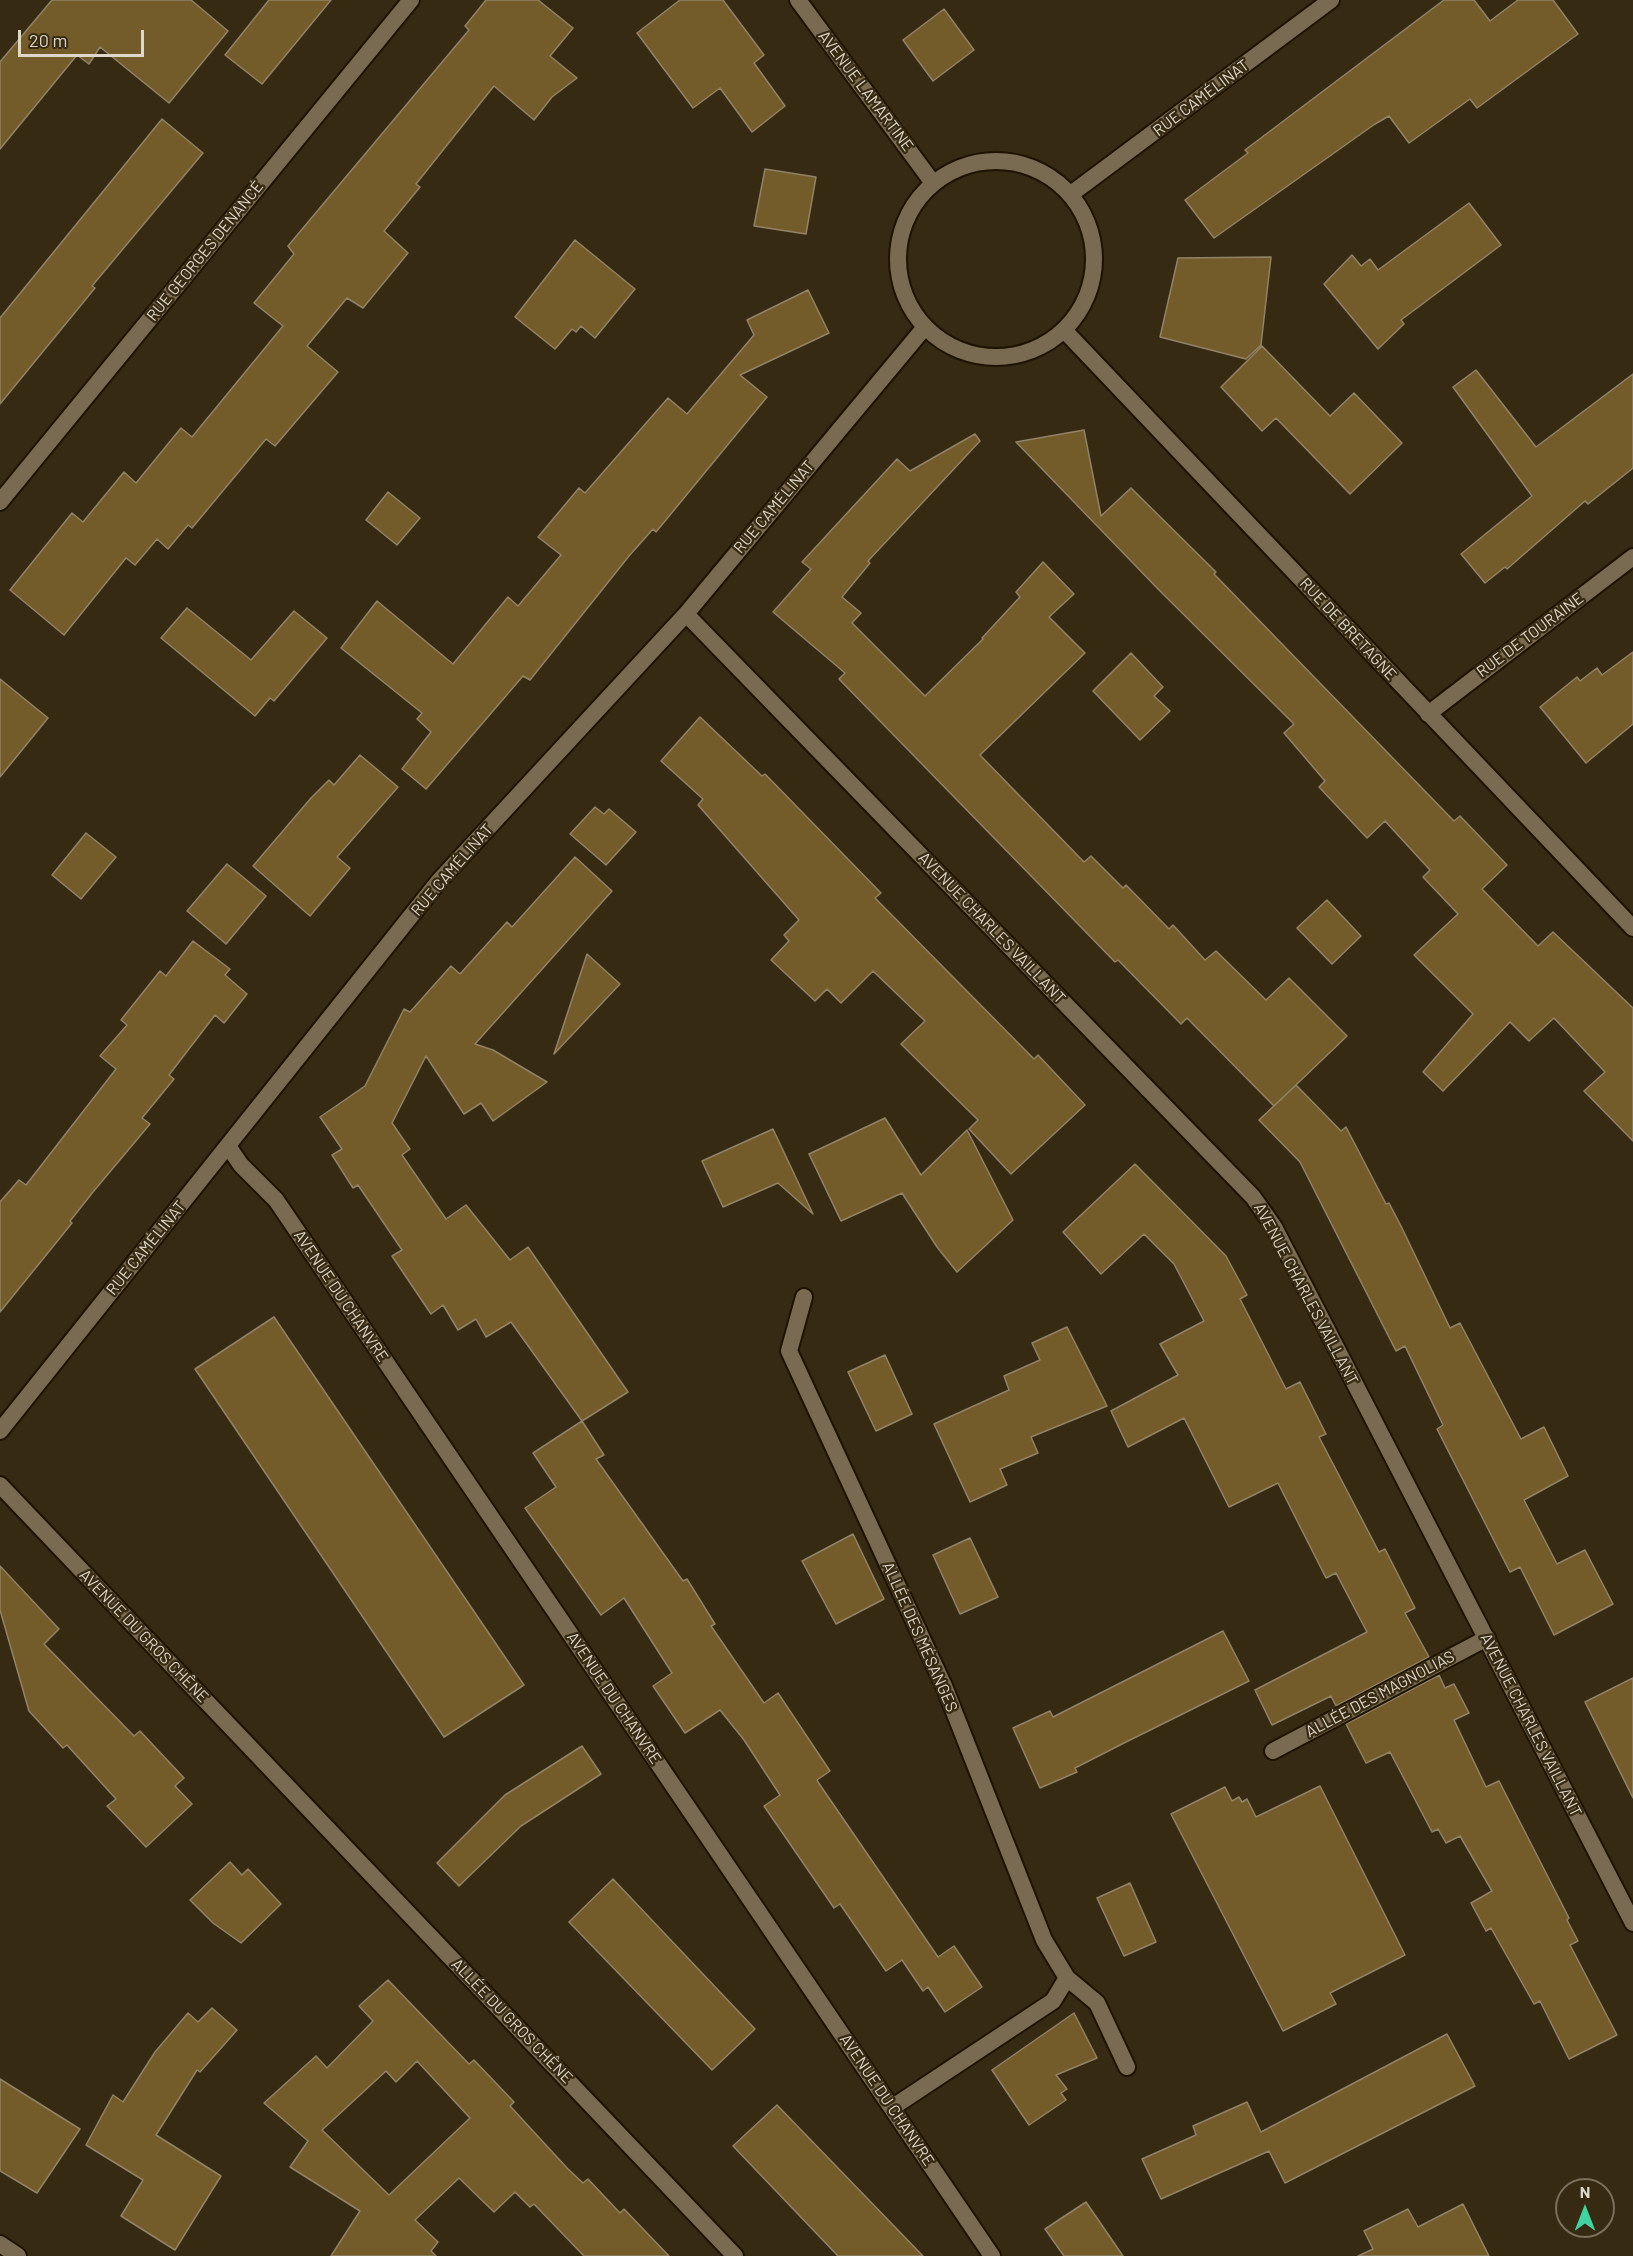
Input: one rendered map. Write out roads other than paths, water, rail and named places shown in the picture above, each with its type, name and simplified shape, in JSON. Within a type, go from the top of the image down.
[{"type":"street","name":"RUE GEORGES DENANCÉ","points":[[0,502],[411,0]]},
{"type":"street","name":"AVENUE LAMARTINE","points":[[798,0],[933,183]]},
{"type":"street","name":"RUE CAMÉLINAT","points":[[1071,194],[1331,0]]},
{"type":"street","points":[[1002,161],[1026,166],[1048,176],[1071,194],[1082,212],[1091,236],[1094,261],[1090,287],[1084,302],[1064,330],[1044,345],[1020,354],[994,357],[969,354],[945,343],[925,327],[909,305],[900,280],[898,254],[903,227],[915,204],[933,183],[954,170],[977,163],[1002,161]]},
{"type":"street","name":"RUE CAMÉLINAT","points":[[0,1431],[438,882],[686,614],[925,327]]},
{"type":"street","name":"RUE DE BRETAGNE","points":[[1064,330],[1633,928]]},
{"type":"street","name":"RUE DE TOURAINE","points":[[1428,714],[1633,557]]},
{"type":"street","name":"AVENUE CHARLES VAILLANT","points":[[686,614],[1253,1197],[1274,1227],[1633,1923]]},
{"type":"street","name":"AVENUE DU CHANVRE","points":[[228,1146],[241,1165],[276,1200],[992,2256]]},
{"type":"street","name":"ALLÉE DES MÉSANGES","points":[[804,1297],[789,1351],[944,1686],[1044,1941],[1066,1978],[1097,2003],[1127,2067]]},
{"type":"street","name":"AVENUE DU GROS CHÊNE","points":[[0,1485],[288,1787]]},
{"type":"street","name":"ALLÉE DES MAGNOLIAS","points":[[1273,1751],[1487,1638]]},
{"type":"street","name":"ALLÉE DU GROS CHÊNE","points":[[288,1787],[735,2256]]},
{"type":"street","points":[[893,2107],[1053,2001],[1066,1978]]},
{"type":"street","points":[[0,2244],[18,2256]]}]
